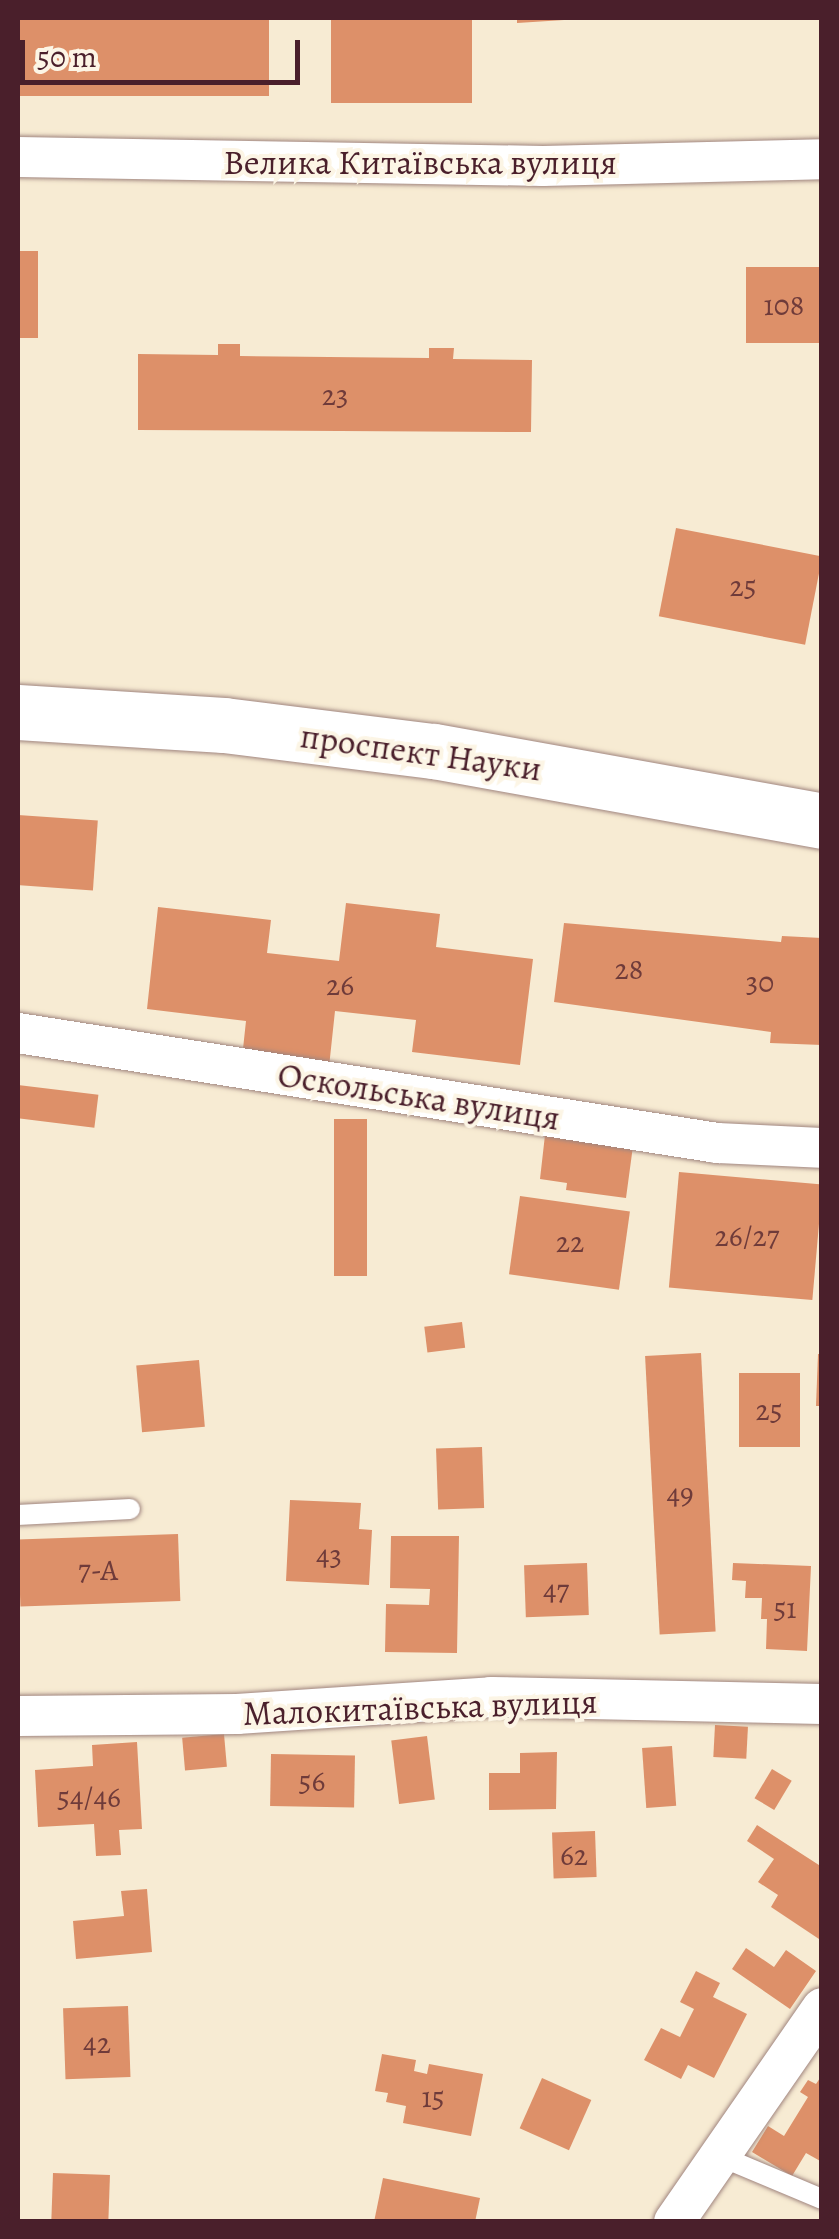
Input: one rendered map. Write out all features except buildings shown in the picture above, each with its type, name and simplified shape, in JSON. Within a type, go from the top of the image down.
[{"type":"main road","name":"проспект Науки","points":[[18,712],[224,725],[418,749],[822,821]]},
{"type":"street","name":"Велика Китаївська вулиця","points":[[18,157],[544,166],[822,159]]},
{"type":"street","name":"Оскольська вулиця","points":[[18,1033],[717,1143],[822,1148]]},
{"type":"street","name":"Малокитаївська вулиця","points":[[18,1716],[237,1714],[491,1697],[822,1704]]},
{"type":"street","points":[[674,2222],[822,2008]]},
{"type":"lane","points":[[18,1515],[130,1509]]},
{"type":"lane","points":[[722,2157],[822,2198]]}]
